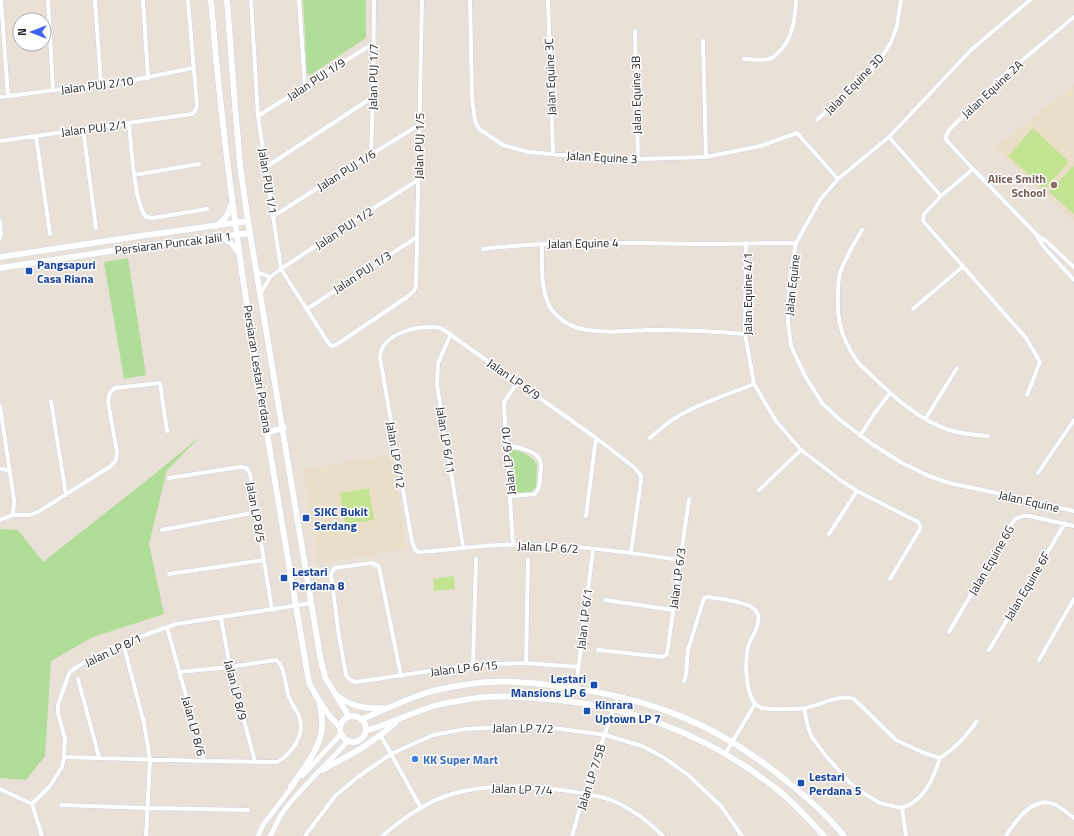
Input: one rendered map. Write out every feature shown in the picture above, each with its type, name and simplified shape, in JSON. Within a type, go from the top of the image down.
[{"type":"main road","name":"Persiaran Lestari Perdana","points":[[211,0],[218,85],[235,224],[309,683],[319,702],[340,730]]},
{"type":"main road","name":"Persiaran Lestari Perdana","points":[[227,0],[238,142],[248,221],[284,428],[320,656],[325,677],[334,694],[349,716]]},
{"type":"main road","points":[[215,227],[224,220],[229,213],[232,201]]},
{"type":"main road","name":"Persiaran Puncak Jalil 1","points":[[0,257],[248,221]]},
{"type":"main road","name":"Persiaran Puncak Jalil 1","points":[[0,268],[137,247],[250,233]]},
{"type":"main road","points":[[222,237],[231,243],[240,253]]},
{"type":"main road","points":[[268,432],[284,428]]},
{"type":"main road","points":[[362,719],[430,692],[476,683],[497,681],[525,682],[618,695],[676,714],[733,742],[777,772],[813,802],[844,836]]},
{"type":"main road","points":[[334,694],[347,703],[361,708],[389,708]]},
{"type":"main road","points":[[366,731],[432,706],[464,700],[494,697],[524,697],[570,701],[613,709],[670,726],[746,766],[775,788],[802,812],[824,836]]},
{"type":"main road","points":[[291,787],[312,756],[320,739],[322,728],[319,702]]},
{"type":"main road","points":[[349,716],[356,716],[362,719],[366,725],[364,737],[360,741],[348,741],[344,738],[340,730],[343,720],[349,716]]},
{"type":"main road","points":[[322,770],[354,753],[381,736],[397,720]]},
{"type":"street","points":[[1,0],[8,96]]},
{"type":"street","points":[[48,0],[53,91]]},
{"type":"street","points":[[95,0],[101,84]]},
{"type":"street","points":[[143,0],[148,78]]},
{"type":"street","points":[[188,0],[193,68]]},
{"type":"street","name":"Jalan PUJ 1/1","points":[[250,0],[258,116],[281,270],[329,344],[332,346]]},
{"type":"street","points":[[298,0],[305,86]]},
{"type":"street","name":"Jalan PUJ 1/7","points":[[371,154],[374,0]]},
{"type":"street","name":"Jalan PUJ 1/5","points":[[332,346],[336,345],[414,291],[416,286],[422,0]]},
{"type":"street","name":"Jalan Equine 3","points":[[470,0],[472,98],[475,121],[479,128],[503,145],[528,152],[553,154],[638,159],[706,157],[760,146],[797,133],[838,179]]},
{"type":"street","name":"Jalan Equine 3C","points":[[548,0],[553,154]]},
{"type":"street","points":[[744,59],[772,58],[784,47],[792,31],[796,0]]},
{"type":"street","name":"Jalan Equine 3D","points":[[818,120],[880,60],[891,42],[897,26],[901,0]]},
{"type":"street","name":"Jalan Equine","points":[[1030,0],[971,50],[889,137],[838,179],[820,200],[796,243],[791,271],[788,301],[788,322],[791,346],[805,376],[822,403],[860,436],[902,463],[929,476],[949,483],[1074,511]]},
{"type":"street","name":"Jalan Equine 2A","points":[[973,169],[946,139],[947,133],[1002,77],[1074,17]]},
{"type":"street","name":"Jalan Equine 3B","points":[[635,31],[638,159]]},
{"type":"street","points":[[702,41],[706,157]]},
{"type":"street","name":"Jalan PUJ 1/9","points":[[258,116],[374,43]]},
{"type":"street","name":"Jalan PUJ 2/10","points":[[0,97],[148,78],[193,68]]},
{"type":"street","name":"Jalan PUJ 2/1","points":[[0,141],[192,114],[197,106],[193,68]]},
{"type":"street","points":[[266,167],[373,97]]},
{"type":"street","points":[[129,124],[134,175],[143,214],[148,218],[207,209]]},
{"type":"street","name":"Jalan PUJ 1/6","points":[[274,216],[419,125]]},
{"type":"street","points":[[83,129],[96,228]]},
{"type":"street","points":[[36,136],[50,234]]},
{"type":"street","points":[[889,137],[941,196]]},
{"type":"street","points":[[134,175],[199,164]]},
{"type":"street","points":[[1027,395],[1040,362],[1026,338],[922,220],[924,214],[941,196],[973,169],[1037,235],[1074,267]]},
{"type":"street","name":"Jalan PUJ 1/2","points":[[261,293],[270,277],[344,227],[418,180]]},
{"type":"street","points":[[0,222],[0,238]]},
{"type":"street","points":[[862,230],[839,274],[839,326],[856,360],[890,393],[908,407],[926,418],[950,430],[988,436]]},
{"type":"street","points":[[1037,235],[1042,246],[1074,280]]},
{"type":"street","name":"Jalan PUJ 1/3","points":[[307,309],[417,237]]},
{"type":"street","name":"Jalan Equine 4","points":[[745,334],[699,330],[602,331],[571,326],[563,321],[550,308],[546,299],[544,289],[542,244],[598,242],[796,243]]},
{"type":"street","name":"Jalan Equine 4/1","points":[[746,243],[745,334],[754,384],[776,421],[801,450],[857,491],[918,522],[920,525],[920,529],[890,579]]},
{"type":"street","points":[[483,249],[542,244]]},
{"type":"street","points":[[913,310],[962,267]]},
{"type":"street","points":[[257,272],[270,277]]},
{"type":"street","name":"Jalan LP 6/9","points":[[380,358],[382,347],[390,339],[414,329],[432,326],[441,328],[596,438],[635,468],[641,476],[641,481],[631,552]]},
{"type":"street","name":"Jalan LP 6/11","points":[[451,334],[438,363],[437,385],[463,547]]},
{"type":"street","name":"Jalan LP 6/12","points":[[380,358],[412,542],[416,551]]},
{"type":"street","points":[[926,418],[956,368]]},
{"type":"street","name":"Jalan LP 6/10","points":[[513,545],[504,402],[518,382]]},
{"type":"street","points":[[0,520],[14,515],[30,515],[38,512],[111,466],[116,460],[117,452],[108,402],[108,395],[111,390],[115,388],[160,383],[167,431]]},
{"type":"street","points":[[650,438],[665,425],[686,412],[754,384]]},
{"type":"street","points":[[860,436],[890,393]]},
{"type":"street","points":[[51,401],[66,495]]},
{"type":"street","points":[[0,406],[14,500],[14,515]]},
{"type":"street","points":[[1038,473],[1074,420]]},
{"type":"street","points":[[586,516],[596,438]]},
{"type":"street","points":[[506,445],[534,453],[540,460],[541,465],[539,490],[535,494],[510,496]]},
{"type":"street","points":[[759,490],[801,450]]},
{"type":"street","name":"Jalan LP 8/5","points":[[169,478],[240,467],[247,468],[250,474],[257,512],[272,610]]},
{"type":"street","points":[[0,469],[9,470]]},
{"type":"street","points":[[829,534],[857,491]]},
{"type":"street","name":"Jalan LP 6/3","points":[[598,650],[666,656],[668,651],[689,499]]},
{"type":"street","points":[[162,530],[257,512]]},
{"type":"street","name":"Jalan Equine 6G","points":[[949,632],[1015,519],[1023,516],[1029,516],[1074,526]]},
{"type":"street","name":"Jalan Equine 6F","points":[[989,650],[1065,523]]},
{"type":"street","name":"Jalan LP 6/2","points":[[416,551],[420,552],[463,547],[539,545],[631,552],[680,560]]},
{"type":"street","name":"Jalan LP 6/1","points":[[576,688],[593,550]]},
{"type":"street","points":[[473,665],[476,559]]},
{"type":"street","points":[[170,574],[264,560]]},
{"type":"street","points":[[526,663],[528,560]]},
{"type":"street","name":"Jalan LP 6/15","points":[[401,676],[379,568],[374,563],[371,563],[334,568],[331,578],[339,636],[346,675],[350,680],[356,682],[401,676],[473,665],[526,663],[578,667]]},
{"type":"street","points":[[684,681],[688,650],[704,598],[709,597],[747,604],[758,614],[758,622],[748,645],[747,662],[750,694],[755,704],[763,708],[804,708],[830,700],[849,697],[854,699],[896,740],[924,754],[940,758]]},
{"type":"street","points":[[605,600],[673,610]]},
{"type":"street","points":[[1040,660],[1074,600]]},
{"type":"street","name":"Jalan LP 8/1","points":[[32,804],[54,782],[62,767],[65,739],[58,713],[58,705],[70,672],[99,654],[123,643],[176,624],[312,603]]},
{"type":"street","name":"Jalan LP 8/9","points":[[221,618],[230,667],[255,762]]},
{"type":"street","name":"Jalan LP 8/6","points":[[64,757],[204,761],[167,627]]},
{"type":"street","points":[[123,643],[144,723],[150,759],[146,836]]},
{"type":"street","points":[[179,672],[230,667],[277,660],[284,675],[288,696],[299,716],[301,724],[298,740],[285,758],[277,762],[204,761]]},
{"type":"street","points":[[78,679],[99,757]]},
{"type":"street","name":"Jalan LP 7/5B","points":[[572,836],[584,794],[618,695]]},
{"type":"street","points":[[725,754],[755,704]]},
{"type":"street","points":[[804,708],[811,736],[826,756],[850,783],[880,803],[902,808],[918,800],[934,778],[940,758],[952,751],[977,721]]},
{"type":"street","name":"Jalan LP 7/2","points":[[305,836],[335,796],[359,776],[391,754],[433,735],[466,729],[528,726],[605,735],[642,746],[663,757],[683,772],[719,804],[742,836]]},
{"type":"street","points":[[258,836],[263,825],[291,787],[340,730]]},
{"type":"street","points":[[381,736],[421,808]]},
{"type":"street","points":[[270,836],[284,811],[348,741]]},
{"type":"street","name":"Jalan LP 7/4","points":[[382,836],[397,823],[421,808],[450,794],[497,786],[531,787],[604,798],[619,803],[638,814],[663,836]]},
{"type":"street","points":[[0,789],[32,804],[42,836]]},
{"type":"street","points":[[1006,836],[1019,817],[1029,808],[1037,804],[1055,804],[1074,818]]},
{"type":"street","points":[[61,805],[248,810]]},
{"type":"street","points":[[902,808],[906,836]]},
{"type":"shaded area","name":"Alice Smith School","points":[[1074,85],[1074,222],[995,148]]},
{"type":"shaded area","points":[[392,455],[407,549],[318,564],[303,469]]},
{"type":"green space","points":[[303,0],[366,0],[366,38],[310,75],[307,73]]},
{"type":"green space","points":[[1033,128],[1069,162],[1045,189],[1008,156]]},
{"type":"green space","points":[[1073,166],[1074,167],[1074,214],[1049,192]]},
{"type":"green space","points":[[128,258],[146,375],[124,379],[104,262]]},
{"type":"green space","points":[[201,436],[167,470],[149,544],[164,614],[93,637],[51,661],[45,756],[26,780],[0,778],[0,529],[18,530],[43,562]]},
{"type":"green space","points":[[508,449],[524,453],[531,457],[537,464],[536,487],[531,492],[513,493]]},
{"type":"green space","points":[[369,488],[374,520],[345,524],[340,493]]},
{"type":"green space","points":[[454,576],[455,589],[434,591],[433,579]]},
{"type":"place","name":"Alice Smith School","points":[[1054,185]]},
{"type":"place","name":"Pangsapuri Casa Riana","points":[[29,271]]},
{"type":"place","name":"SJKC Bukit Serdang","points":[[306,518]]},
{"type":"place","name":"Lestari Perdana 8","points":[[284,578]]},
{"type":"place","name":"Lestari Mansions LP 6","points":[[594,685]]},
{"type":"place","name":"Kinrara Uptown LP 7","points":[[587,711]]},
{"type":"place","name":"KK Super Mart","points":[[415,759]]},
{"type":"place","name":"Lestari Perdana 5","points":[[801,783]]}]
